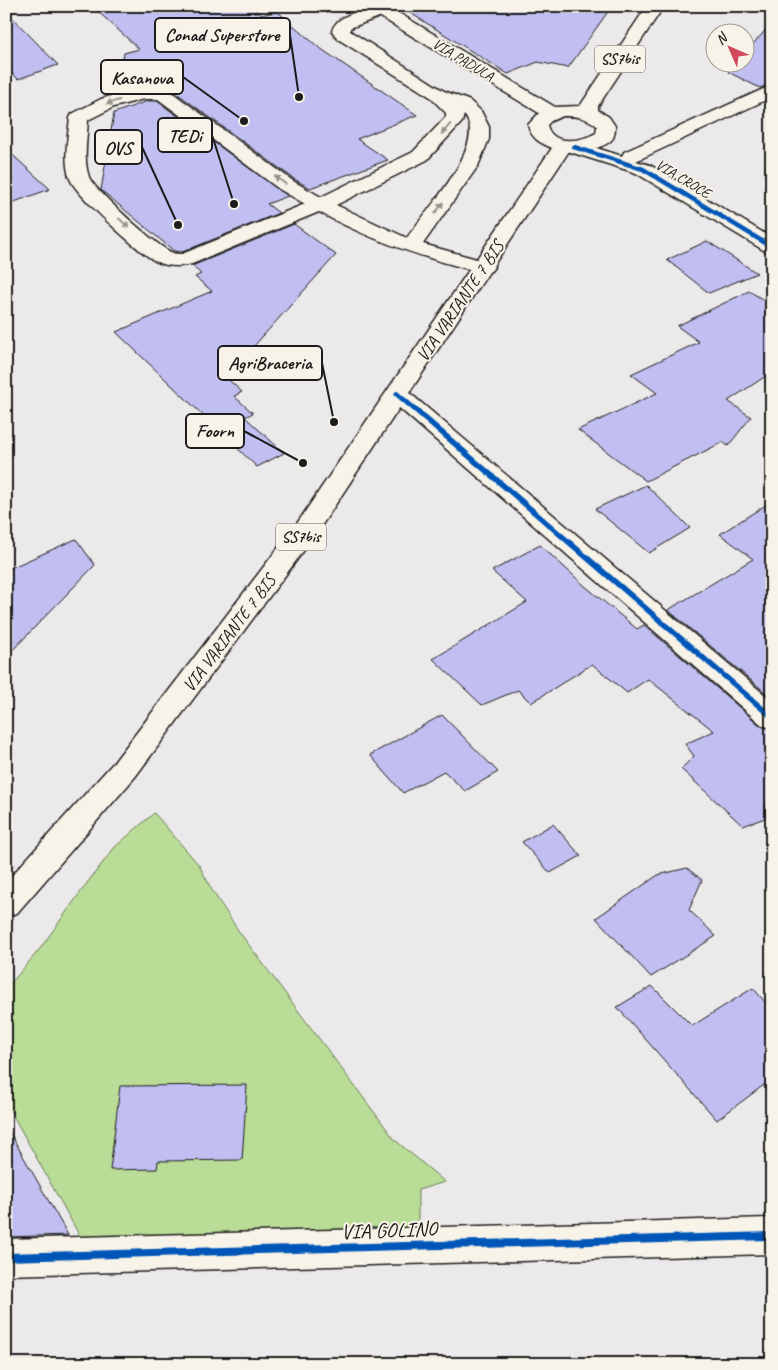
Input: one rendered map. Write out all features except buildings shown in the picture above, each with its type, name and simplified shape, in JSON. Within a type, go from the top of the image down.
[{"type":"main road","name":"SS7bis","points":[[588,113],[589,106],[656,6]]},
{"type":"main road","points":[[378,8],[350,21],[342,26],[341,31],[344,35],[434,92],[455,112],[455,118],[420,156],[322,204],[185,260],[174,260],[164,257],[92,195],[80,182],[77,172],[79,118],[86,112],[98,107],[134,95],[157,92],[164,95],[286,185],[322,204],[368,230],[411,247],[484,267]]},
{"type":"main road","name":"VIA PADULA","points":[[378,8],[552,113]]},
{"type":"main road","points":[[637,163],[772,90]]},
{"type":"main road","points":[[411,247],[470,166],[479,147],[481,135],[477,119],[470,110],[457,100],[434,92]]},
{"type":"main road","points":[[552,113],[570,110],[588,113]]},
{"type":"main road","name":"VIA CROCE","points":[[552,113],[544,116],[537,127],[544,139],[637,163]]},
{"type":"main road","name":"VIA CROCE","points":[[588,113],[603,121],[607,131],[637,163],[772,247]]},
{"type":"main road","points":[[569,146],[593,144],[605,136],[607,131]]},
{"type":"main road","name":"VIA VARIANTE 7 BIS","points":[[6,904],[126,769],[227,637],[307,528],[484,267],[569,146]]},
{"type":"main road","points":[[397,394],[772,717]]},
{"type":"main road","name":"VIA GOLINO","points":[[6,1257],[772,1236]]},
{"type":"green space","points":[[154,813],[199,865],[213,892],[240,933],[395,1140],[445,1182],[418,1190],[418,1232],[82,1240],[6,1103],[6,989],[39,950],[115,847]]},
{"type":"cycle path","points":[[574,147],[643,169],[772,247]]},
{"type":"cycle path","points":[[397,394],[772,717]]},
{"type":"cycle path","points":[[6,1257],[772,1236]]},
{"type":"place","name":"Conad Superstore","points":[[299,97]]},
{"type":"place","name":"Kasanova","points":[[244,121]]},
{"type":"place","name":"TEDi","points":[[234,204]]},
{"type":"place","name":"OVS","points":[[178,225]]},
{"type":"place","name":"AgriBraceria","points":[[334,422]]},
{"type":"place","name":"Foorn","points":[[303,463]]}]
